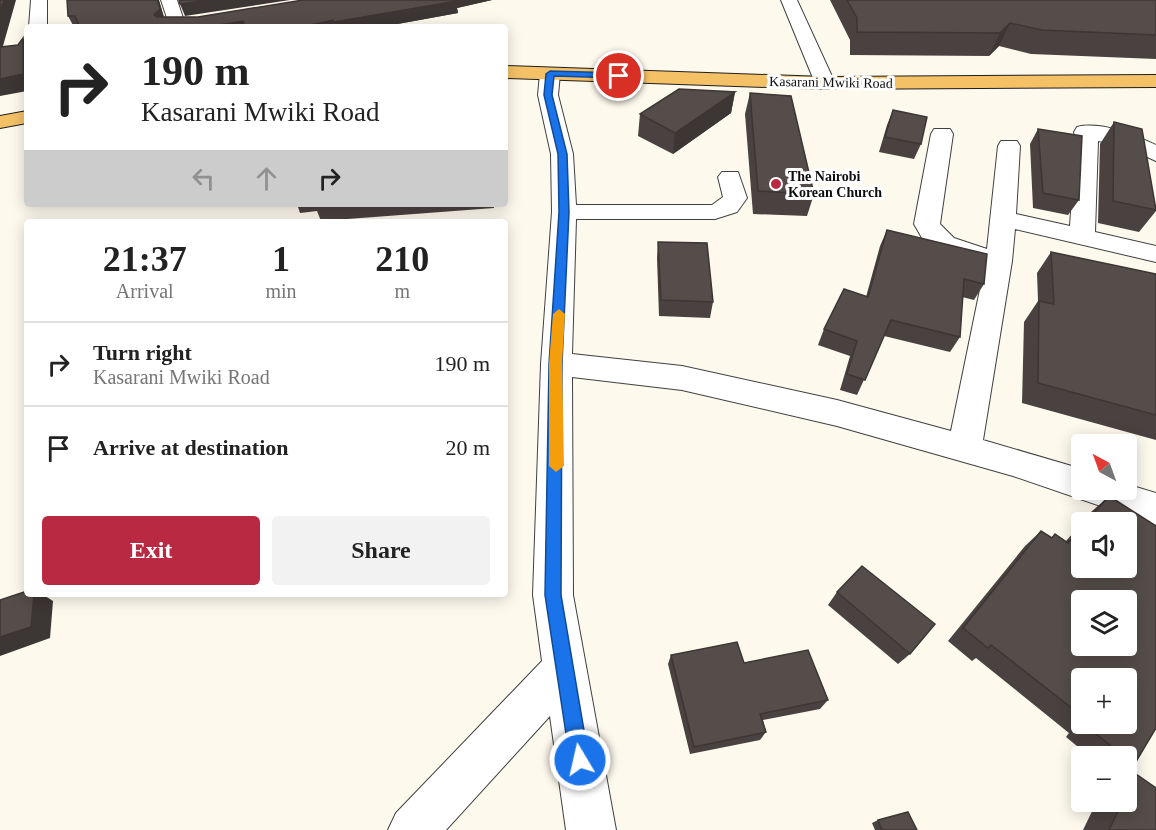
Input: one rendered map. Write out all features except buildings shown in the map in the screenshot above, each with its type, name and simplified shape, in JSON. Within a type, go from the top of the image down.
[{"type":"main road","name":"Kasarani Mwiki Road","points":[[508,72],[825,83],[1156,81]]},
{"type":"main road","points":[[0,122],[24,118]]},
{"type":"street","points":[[38,24],[39,0]]},
{"type":"street","points":[[169,0],[174,24]]},
{"type":"street","points":[[789,0],[825,83]]},
{"type":"street","points":[[187,24],[200,22]]},
{"type":"street","points":[[550,74],[548,95],[562,154],[564,212],[556,364],[553,595],[591,830]]},
{"type":"street","points":[[1082,237],[1087,141],[1085,132],[1126,140],[1156,154]]},
{"type":"street","points":[[942,134],[927,224],[930,234],[954,249],[999,261]]},
{"type":"street","points":[[964,450],[999,261],[1009,146]]},
{"type":"street","points":[[564,212],[715,212],[728,207],[735,198],[730,177]]},
{"type":"street","points":[[1003,219],[1156,254]]},
{"type":"street","points":[[556,364],[682,378],[837,413],[1071,480]]},
{"type":"street","points":[[1129,500],[1156,509]]},
{"type":"street","points":[[413,830],[565,668]]},
{"type":"slow traffic","points":[[556,466],[556,364],[559,314]]},
{"type":"place","name":"The Nairobi Korean Church","points":[[776,184]]},
{"type":"route","points":[[580,760],[553,595],[556,364],[564,212],[562,154],[548,95],[550,74],[619,76]]}]
